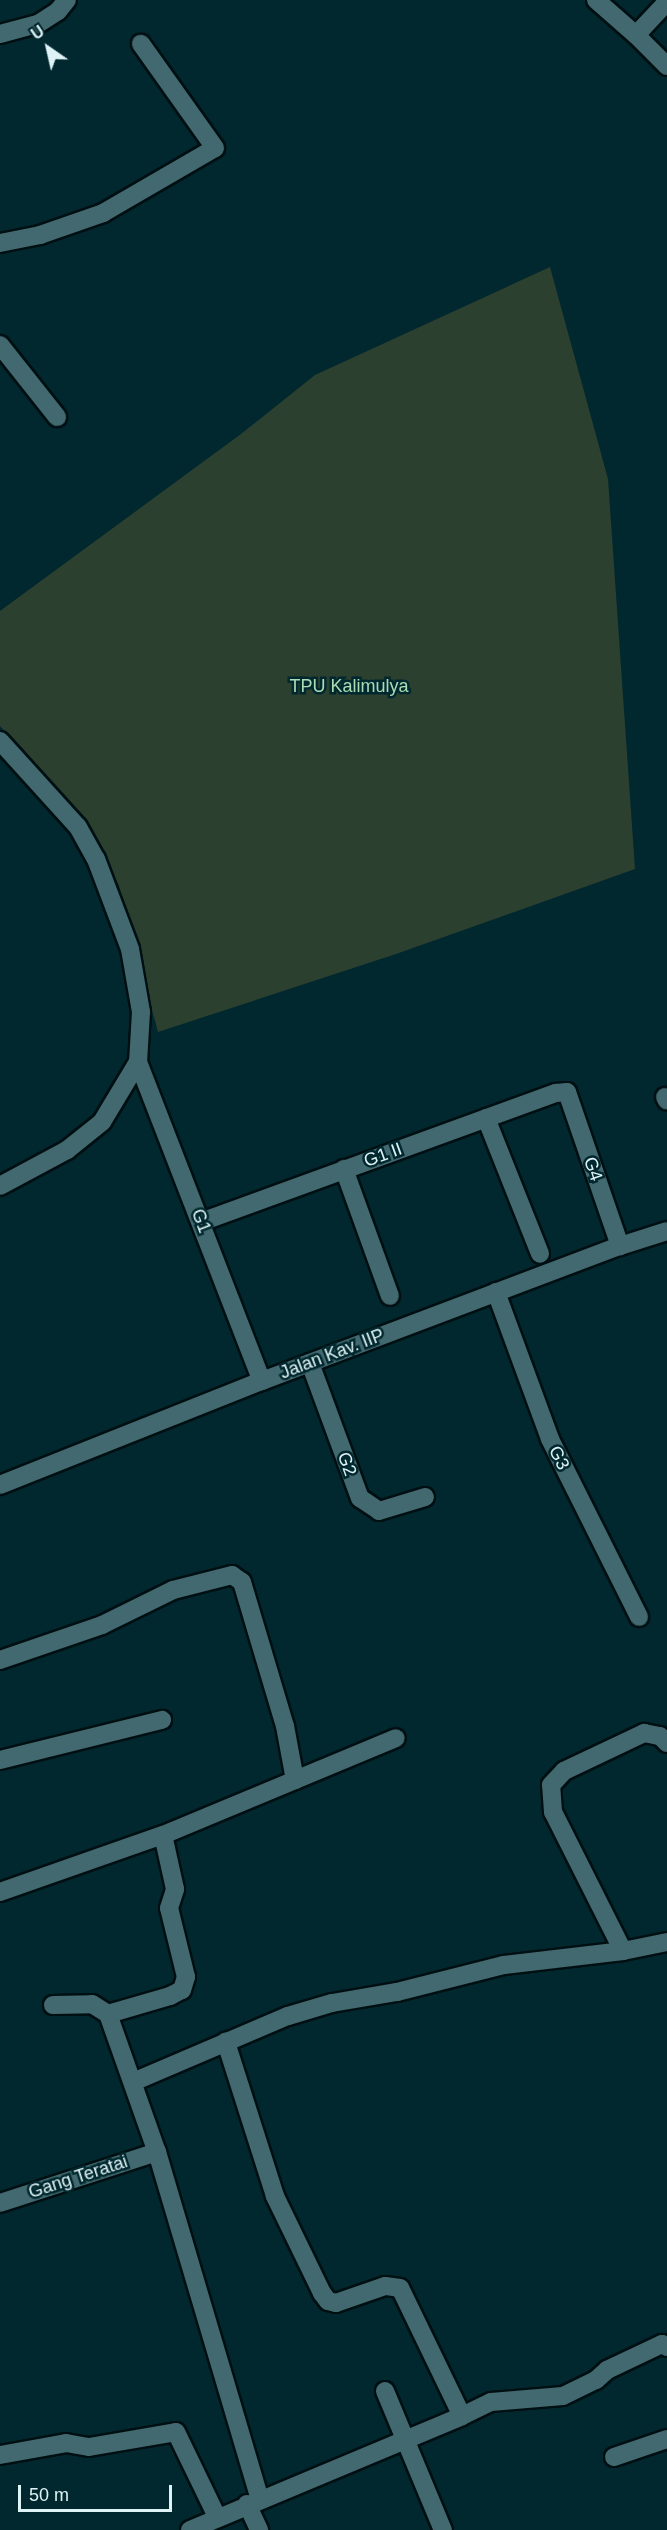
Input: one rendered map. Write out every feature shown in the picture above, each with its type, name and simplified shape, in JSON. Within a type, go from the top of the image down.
[{"type":"street","points":[[0,34],[38,24],[58,11],[67,0]]},
{"type":"street","points":[[596,0],[667,66]]},
{"type":"street","points":[[636,35],[667,2]]},
{"type":"street","points":[[0,243],[40,235],[103,213],[215,148],[141,44]]},
{"type":"street","points":[[0,345],[57,417]]},
{"type":"street","points":[[0,741],[78,827],[96,859],[130,949],[141,1012],[138,1062],[102,1122],[67,1150],[0,1186]]},
{"type":"street","name":"G1","points":[[138,1062],[262,1381]]},
{"type":"street","name":"G1 II","points":[[201,1222],[556,1093],[567,1092]]},
{"type":"street","name":"G4","points":[[567,1092],[620,1246]]},
{"type":"street","points":[[486,1118],[540,1254]]},
{"type":"street","points":[[344,1169],[390,1296]]},
{"type":"street","name":"Jalan Kav. IIP","points":[[0,1485],[262,1381],[620,1246],[667,1231]]},
{"type":"street","name":"G3","points":[[496,1292],[550,1439],[639,1617]]},
{"type":"street","name":"G2","points":[[310,1363],[360,1498],[379,1511],[425,1497]]},
{"type":"street","points":[[0,1660],[102,1625],[173,1590],[232,1575],[242,1582],[285,1726],[295,1780]]},
{"type":"street","points":[[0,1760],[162,1720]]},
{"type":"street","points":[[623,1951],[553,1812],[551,1785],[564,1772],[644,1733],[660,1736],[667,1743]]},
{"type":"street","points":[[0,1892],[163,1835],[396,1738]]},
{"type":"street","points":[[108,2014],[170,1996],[182,1990],[186,1977],[169,1908],[176,1889],[163,1835]]},
{"type":"street","points":[[133,2082],[288,2016],[332,2003],[397,1992],[504,1965],[623,1951],[667,1942]]},
{"type":"street","points":[[53,2005],[92,2004],[108,2014],[157,2152],[254,2501],[259,2530]]},
{"type":"street","points":[[226,2042],[275,2196],[322,2293],[328,2301],[336,2303],[385,2286],[400,2288],[462,2416]]},
{"type":"street","name":"Gang Teratai","points":[[0,2203],[157,2152]]},
{"type":"street","points":[[190,2530],[254,2501],[407,2440],[491,2402],[563,2396],[596,2380],[607,2370],[662,2344],[667,2347]]},
{"type":"street","points":[[385,2391],[443,2530]]},
{"type":"street","points":[[0,2455],[66,2443],[89,2446],[176,2432],[217,2517]]},
{"type":"street","points":[[614,2457],[667,2439]]},
{"type":"green space","name":"TPU Kalimulya","points":[[550,267],[608,479],[635,869],[396,954],[158,1032],[119,886],[100,848],[66,798],[0,726],[0,611],[241,434],[315,375]]}]
